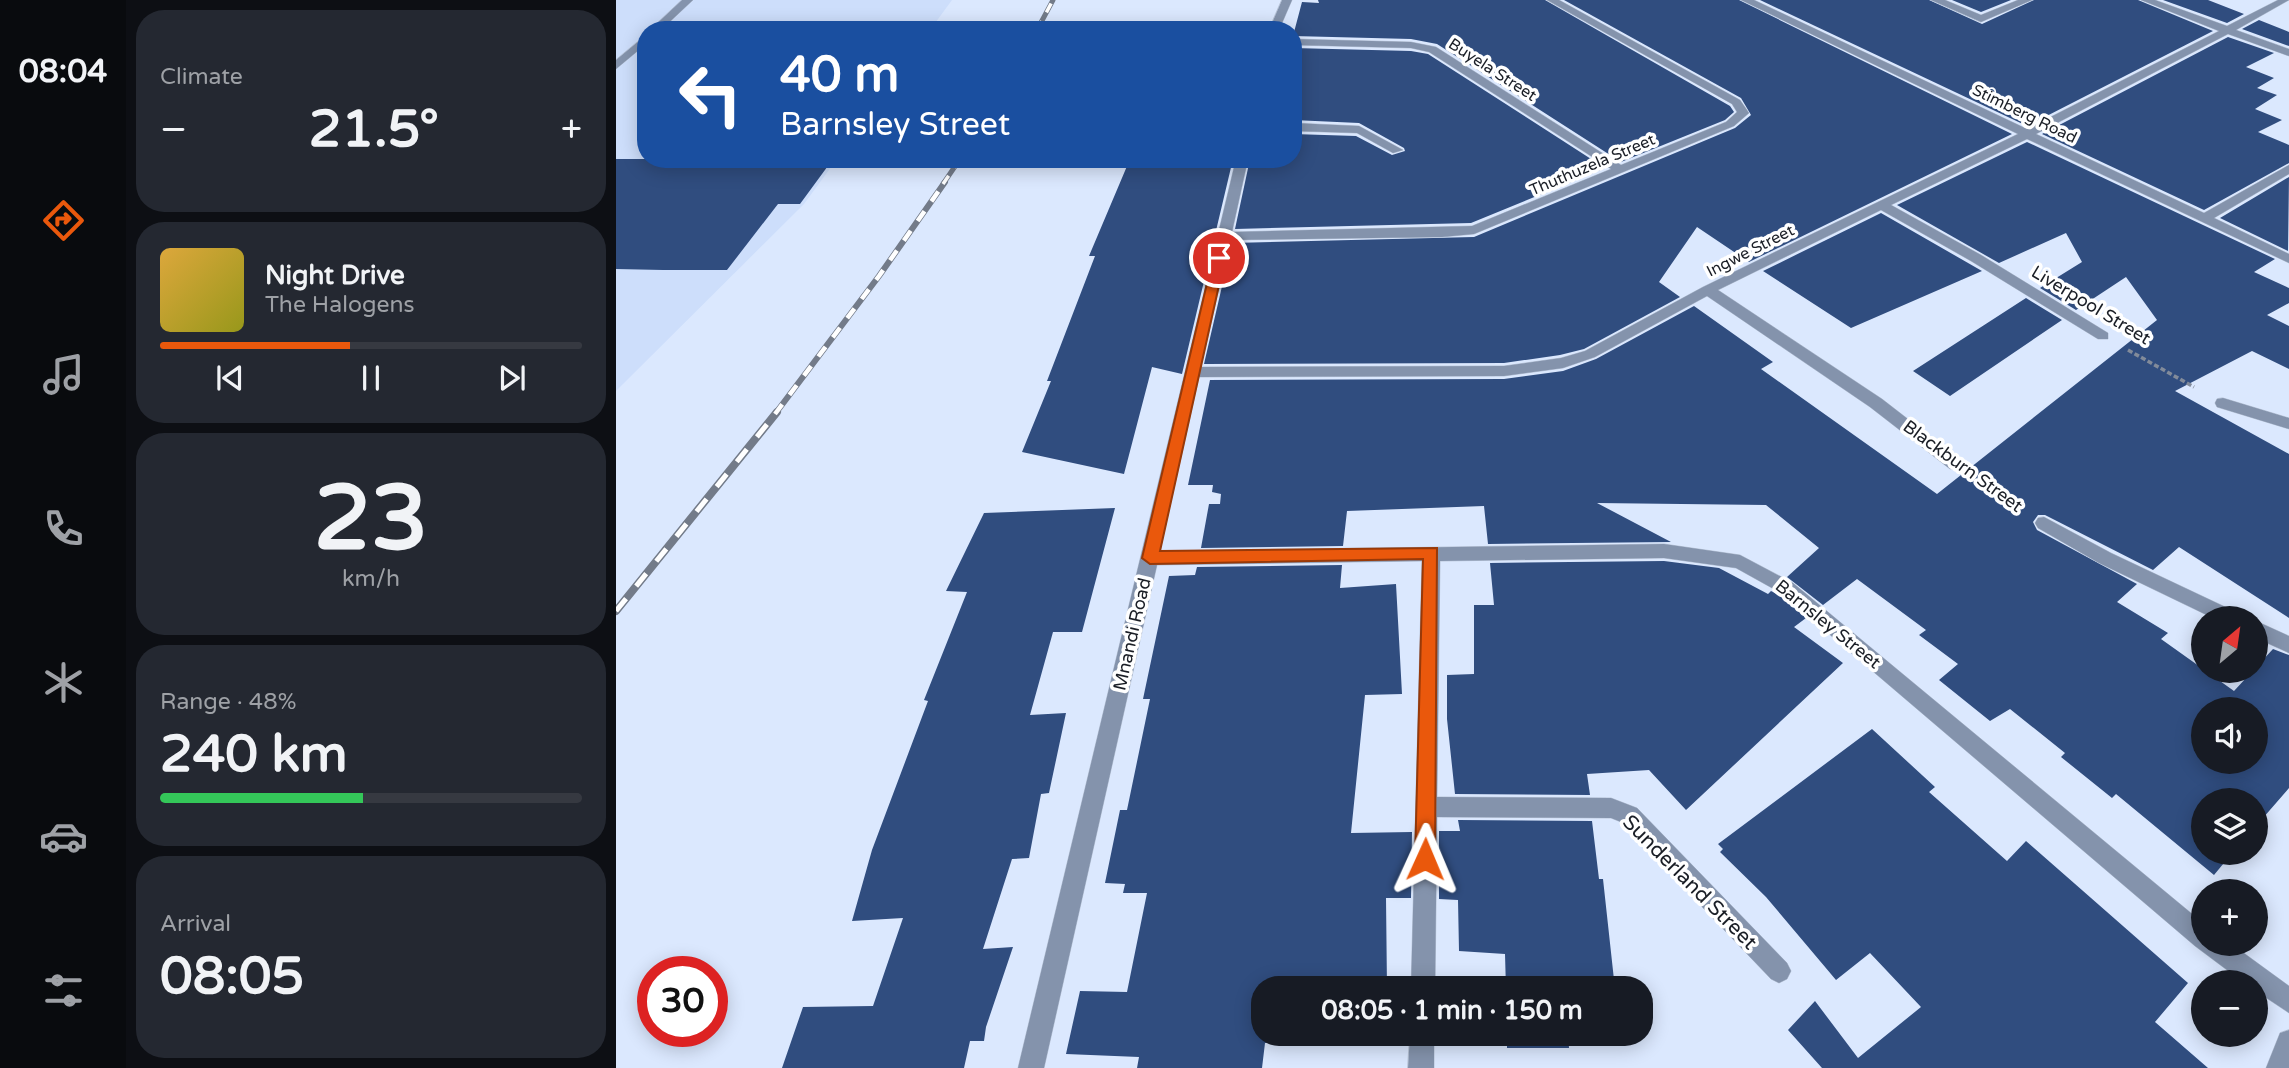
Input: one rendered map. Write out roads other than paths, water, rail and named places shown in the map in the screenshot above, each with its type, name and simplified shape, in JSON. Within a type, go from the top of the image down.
[{"type":"street","points":[[665,21],[688,0]]},
{"type":"street","points":[[1278,21],[1287,0]]},
{"type":"street","name":"Thuthuzela Street","points":[[1224,236],[1462,232],[1485,226],[1739,118],[1742,108],[1736,102],[1552,0]]},
{"type":"street","name":"Stimberg Road","points":[[1746,0],[2289,259]]},
{"type":"street","points":[[1936,0],[1982,23],[2027,0]]},
{"type":"street","points":[[2146,0],[2289,54]]},
{"type":"street","name":"Ingwe Street","points":[[1191,372],[1504,371],[1540,367],[1590,354],[1708,290],[1879,204],[2029,133],[2286,0]]},
{"type":"street","name":"Buyela Street","points":[[1302,42],[1411,45],[1432,49],[1619,169]]},
{"type":"street","points":[[616,66],[637,46]]},
{"type":"street","points":[[1302,127],[1359,130],[1397,150]]},
{"type":"street","name":"Mnandi Road","points":[[1031,1068],[1240,168]]},
{"type":"street","points":[[2203,219],[2289,169]]},
{"type":"street","name":"Liverpool Street","points":[[1879,204],[1976,258],[2103,336]]},
{"type":"street","name":"Blackburn Street","points":[[1708,290],[1876,403],[1956,465]]},
{"type":"street","points":[[2223,403],[2289,424]]},
{"type":"street","points":[[2044,523],[2105,558],[2206,606]]},
{"type":"street","name":"Barnsley Street","points":[[1150,558],[1664,551],[1740,562],[1787,587],[2191,928]]},
{"type":"street","points":[[1423,976],[1431,553]]},
{"type":"street","points":[[2268,635],[2289,645]]},
{"type":"street","name":"Sunderland Street","points":[[1426,807],[1611,808],[1629,815],[1779,971]]},
{"type":"street","points":[[2228,956],[2289,1001]]},
{"type":"street","points":[[2279,1068],[2289,1042]]},
{"type":"street","points":[[1422,1046],[1422,1068]]},
{"type":"railway","points":[[1042,21],[1053,0]]},
{"type":"railway","points":[[943,184],[954,168]]},
{"type":"railway","points":[[775,414],[879,276],[945,182]]},
{"type":"railway","points":[[616,611],[777,412]]}]
